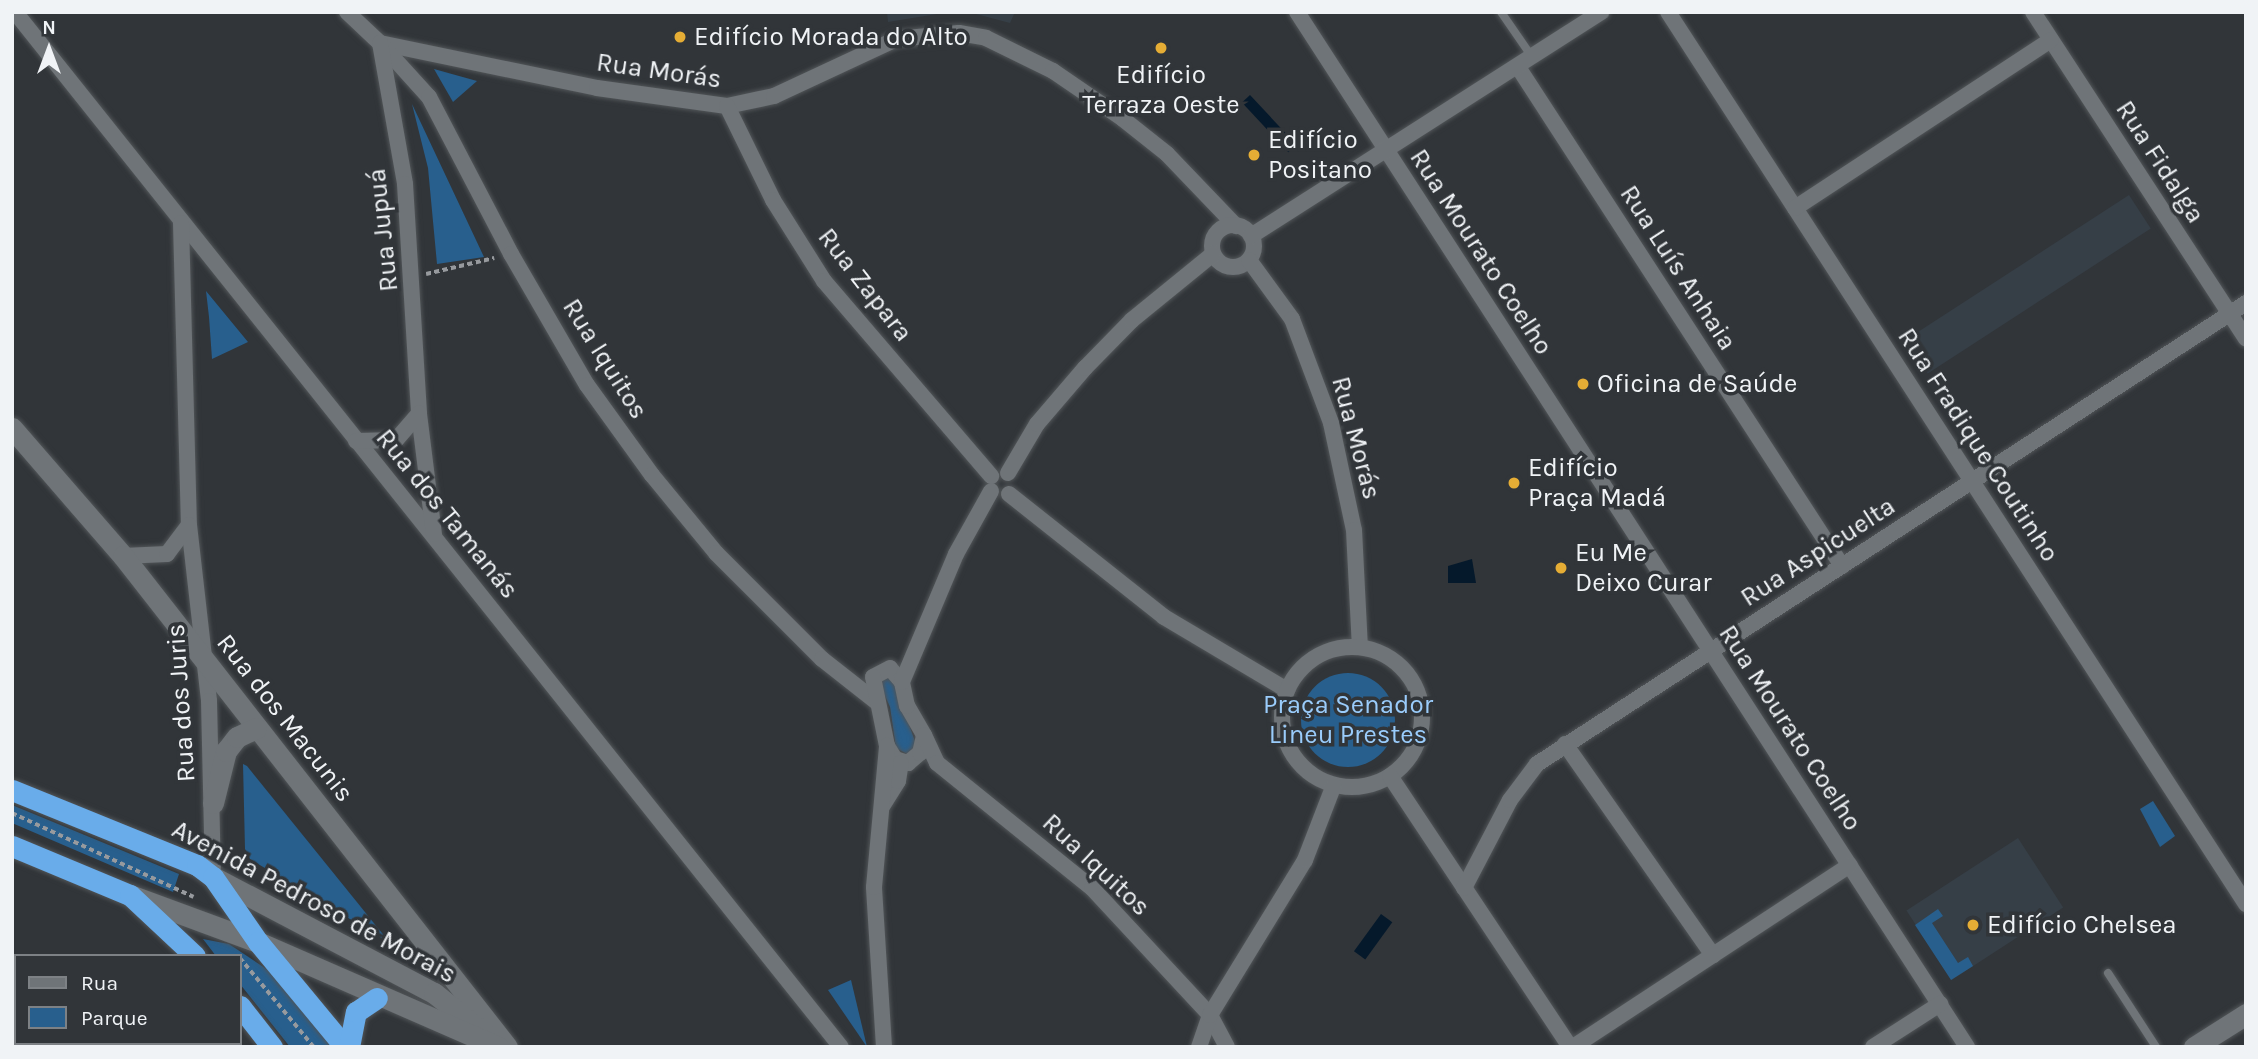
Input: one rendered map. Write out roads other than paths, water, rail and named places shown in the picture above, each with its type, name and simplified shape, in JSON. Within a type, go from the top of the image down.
[{"type":"highway","name":"Avenida Pedroso de Morais","points":[[12,790],[197,865],[213,877]]},
{"type":"highway","name":"Avenida Pedroso de Morais","points":[[12,846],[130,895]]},
{"type":"highway","points":[[213,877],[258,942],[347,1047]]},
{"type":"highway","points":[[130,895],[193,954]]},
{"type":"highway","points":[[347,1047],[356,1012],[377,998]]},
{"type":"highway","points":[[242,1009],[272,1047]]},
{"type":"main road","name":"Rua dos Macunis","points":[[12,428],[140,577],[502,1047]]},
{"type":"main road","points":[[214,803],[226,751],[237,737],[256,728]]},
{"type":"main road","name":"Avenida Pedroso de Morais","points":[[213,877],[434,993],[502,1047]]},
{"type":"main road","name":"Avenida Pedroso de Morais","points":[[130,895],[258,942],[377,998],[502,1047]]},
{"type":"main road","points":[[2194,1047],[2246,1014]]},
{"type":"street","name":"Rua dos Tamanás","points":[[15,12],[841,1047]]},
{"type":"street","points":[[347,12],[380,43]]},
{"type":"street","name":"Rua Mourato Coelho","points":[[1297,12],[1967,1047]]},
{"type":"street","points":[[1251,236],[1388,152],[1601,12]]},
{"type":"street","name":"Rua Fradique Coutinho","points":[[1668,12],[2246,904]]},
{"type":"street","name":"Rua Fidalga","points":[[2033,12],[2246,339]]},
{"type":"street","name":"Rua Morás","points":[[380,43],[597,88],[727,106],[774,96],[896,39],[959,33],[986,38],[1053,71],[1124,119],[1167,154],[1236,226]]},
{"type":"street","points":[[1795,208],[2051,40]]},
{"type":"street","name":"Rua Iquitos","points":[[380,43],[429,97],[511,254],[587,384],[652,475],[716,553],[834,670],[878,703]]},
{"type":"street","name":"Rua Jupuá","points":[[380,43],[405,184],[414,276],[419,414],[434,534]]},
{"type":"street","name":"Rua Luís Anhaia","points":[[1518,66],[1843,566]]},
{"type":"street","name":"Rua Zapara","points":[[727,106],[773,200],[824,281],[990,484]]},
{"type":"street","name":"Rua dos Juris","points":[[181,223],[189,525],[206,661],[214,803],[213,877]]},
{"type":"street","points":[[1236,226],[1251,236],[1254,248],[1249,260],[1233,267],[1221,264],[1213,254],[1215,235],[1236,226]]},
{"type":"street","points":[[1008,473],[1037,424],[1085,368],[1132,320],[1213,254]]},
{"type":"street","name":"Rua Morás","points":[[1249,260],[1292,319],[1331,423],[1354,530],[1360,647]]},
{"type":"street","name":"Rua Aspicuelta","points":[[1464,888],[1522,782],[1565,744],[2246,303]]},
{"type":"street","points":[[356,441],[396,440],[419,414]]},
{"type":"street","points":[[883,670],[902,682],[956,555],[990,484],[1001,471],[1008,473],[1014,483],[1009,494],[1001,497],[990,484]]},
{"type":"street","points":[[1009,494],[1164,617],[1287,690]]},
{"type":"street","points":[[140,577],[160,557],[177,546],[189,525]]},
{"type":"street","points":[[123,556],[160,557]]},
{"type":"street","points":[[1360,647],[1384,654],[1404,669],[1417,689],[1423,713],[1420,738],[1408,760],[1391,776],[1354,787],[1334,785],[1316,777],[1289,748],[1283,729],[1287,690],[1299,671],[1317,656],[1338,648],[1360,647]]},
{"type":"street","points":[[834,670],[883,670],[913,655]]},
{"type":"street","points":[[883,670],[878,703],[887,746],[880,810],[875,935],[884,1047]]},
{"type":"street","name":"Rua Iquitos","points":[[902,682],[907,706],[937,763],[1092,888],[1210,1015],[1227,1047]]},
{"type":"street","points":[[880,810],[924,735]]},
{"type":"street","points":[[1565,744],[1713,955]]},
{"type":"street","points":[[887,746],[908,762],[937,763]]},
{"type":"street","points":[[1391,776],[1571,1047],[1850,864]]},
{"type":"street","points":[[1199,1047],[1210,1015],[1305,860],[1334,785]]},
{"type":"street","points":[[1873,1047],[1940,1004]]},
{"type":"lane","points":[[1501,12],[1532,57]]},
{"type":"lane","points":[[2108,973],[2156,1047]]},
{"type":"place","name":"Edifício Morada do Alto","points":[[680,37]]},
{"type":"place","name":"Edifício Terraza Oeste","points":[[1161,48]]},
{"type":"place","name":"Edifício Positano","points":[[1254,155]]},
{"type":"place","name":"Oficina de Saúde","points":[[1583,384]]},
{"type":"place","name":"Edifício Praça Madá","points":[[1514,483]]},
{"type":"place","name":"Eu Me Deixo Curar","points":[[1561,568]]},
{"type":"place","name":"Edifício Chelsea","points":[[1973,925]]},
{"type":"park label","name":"Praça Senador Lineu Prestes","points":[[1348,720]]}]
